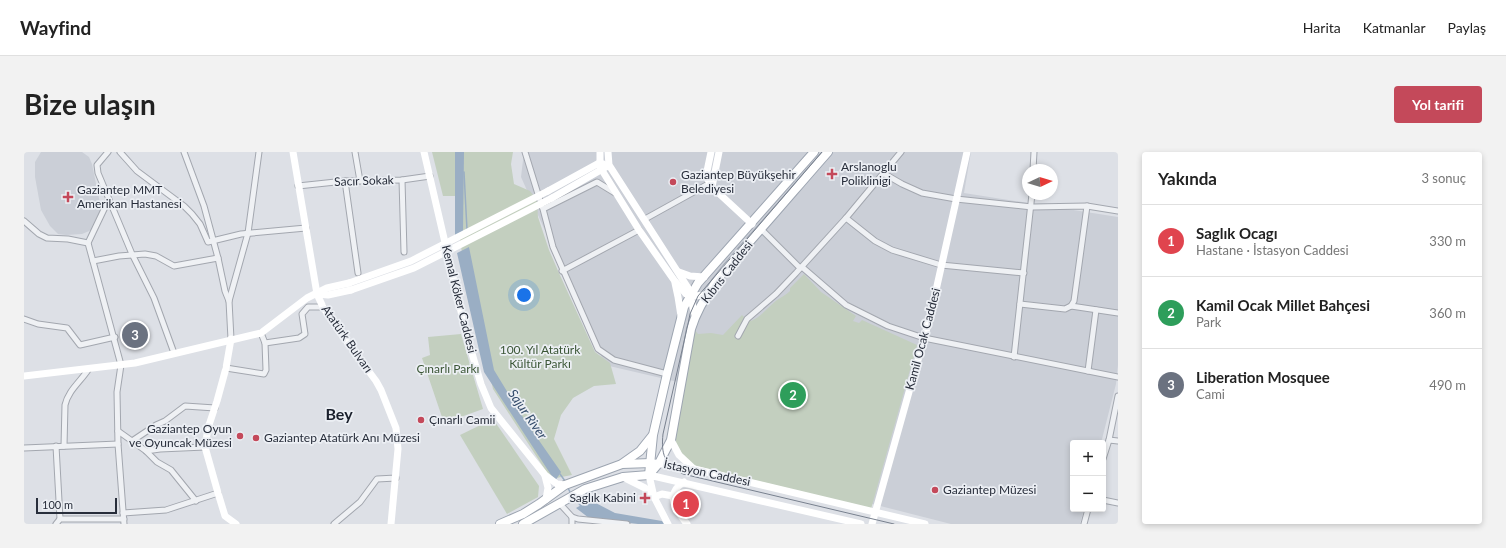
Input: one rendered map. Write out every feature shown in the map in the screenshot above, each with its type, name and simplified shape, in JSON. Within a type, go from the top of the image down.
[{"type":"main road","points":[[524,524],[585,490],[623,477],[649,474],[655,463],[653,435],[684,307],[690,295],[704,276],[752,224],[814,152]]},
{"type":"main road","name":"Kıbrıs Caddesi","points":[[655,463],[671,440],[691,329],[695,315],[706,296],[725,270],[828,152]]},
{"type":"main road","points":[[622,464],[640,451],[653,435]]},
{"type":"main road","name":"İstasyon Caddesi","points":[[500,524],[523,514],[565,485],[622,464],[655,463]]},
{"type":"street","points":[[108,152],[99,162],[97,169],[108,201],[154,298],[174,353]]},
{"type":"street","points":[[120,152],[137,171],[184,206],[192,214],[200,224],[208,242],[248,233],[306,228]]},
{"type":"street","points":[[184,152],[204,206],[229,302],[231,339],[226,368],[208,428],[205,447],[225,516],[233,523]]},
{"type":"street","points":[[229,302],[248,233],[259,152]]},
{"type":"street","name":"Atatürk Bulvarı","points":[[293,152],[317,294],[323,307],[376,381],[396,428],[398,450],[390,524]]},
{"type":"street","points":[[355,152],[360,181]]},
{"type":"street","name":"Kemal Köker Caddesi","points":[[424,152],[466,333],[481,384],[491,408],[544,475],[557,484],[565,485]]},
{"type":"street","points":[[525,152],[543,210],[552,247],[598,349],[614,360],[667,374]]},
{"type":"street","points":[[600,152],[600,166],[639,230],[674,280],[686,294],[706,296]]},
{"type":"street","points":[[608,152],[609,165],[688,288],[695,315]]},
{"type":"street","points":[[711,152],[706,176],[712,184],[752,224]]},
{"type":"street","points":[[712,184],[719,152]]},
{"type":"street","points":[[738,336],[747,319],[776,294],[801,268],[846,218],[901,152]]},
{"type":"street","name":"Kamil Ocak Caddesi","points":[[872,524],[924,338],[967,152]]},
{"type":"street","points":[[1034,152],[1034,164]]},
{"type":"street","points":[[24,376],[88,370],[135,363],[261,333],[307,298],[317,294],[328,295],[414,268],[600,166],[609,165]]},
{"type":"street","points":[[884,173],[902,184],[922,193],[956,199],[1032,207],[1087,206],[1118,211]]},
{"type":"street","name":"Sacır Sokak","points":[[298,186],[345,181],[402,180],[430,176]]},
{"type":"street","points":[[402,180],[404,252]]},
{"type":"street","points":[[345,181],[358,273]]},
{"type":"street","points":[[543,210],[597,182],[619,196]]},
{"type":"street","points":[[645,219],[712,184]]},
{"type":"street","points":[[1014,357],[1032,200]]},
{"type":"street","points":[[60,519],[124,522],[116,392],[121,365],[115,337],[88,243],[108,201]]},
{"type":"street","points":[[1020,304],[1065,309],[1071,306],[1074,301],[1087,206]]},
{"type":"street","points":[[846,218],[875,241],[892,250],[941,266],[1024,273]]},
{"type":"street","points":[[24,221],[39,234],[47,238],[68,239],[88,243]]},
{"type":"street","points":[[762,229],[801,268],[846,305],[888,326],[924,338],[1118,377]]},
{"type":"street","points":[[562,271],[639,230]]},
{"type":"street","points":[[93,261],[132,254],[151,255],[167,261],[174,266],[218,258]]},
{"type":"street","points":[[679,272],[690,276],[704,276]]},
{"type":"street","points":[[674,280],[680,306],[681,323]]},
{"type":"street","points":[[266,343],[299,338],[305,334],[302,314],[308,307],[307,298]]},
{"type":"street","points":[[1071,306],[1118,313]]},
{"type":"street","points":[[308,307],[323,307]]},
{"type":"street","points":[[1088,371],[1096,310]]},
{"type":"street","points":[[24,319],[38,324],[68,328],[80,345],[115,337]]},
{"type":"street","points":[[226,368],[264,374],[266,370],[266,343],[261,333]]},
{"type":"street","points":[[64,446],[66,399],[68,394],[88,370]]},
{"type":"street","points":[[1106,450],[1118,396]]},
{"type":"street","points":[[132,441],[185,406],[215,408]]},
{"type":"street","points":[[118,431],[146,451],[157,462],[171,470],[196,501]]},
{"type":"street","points":[[671,440],[679,455],[694,469]]},
{"type":"street","points":[[1109,440],[1118,441]]},
{"type":"street","points":[[24,448],[118,444]]},
{"type":"street","points":[[56,446],[60,519],[56,524]]},
{"type":"street","points":[[146,451],[205,447]]},
{"type":"street","name":"İstasyon Caddesi","points":[[655,463],[694,469],[925,524]]},
{"type":"street","points":[[649,474],[654,497],[668,524]]},
{"type":"street","name":"İstasyon Caddesi","points":[[649,474],[861,524]]},
{"type":"street","name":"Kemal Köker Caddesi","points":[[544,475],[548,488],[546,499]]},
{"type":"street","points":[[623,477],[645,488],[654,497]]},
{"type":"street","points":[[334,524],[360,502],[377,479],[396,478]]},
{"type":"street","points":[[684,482],[678,485],[673,496],[677,512],[687,524]]},
{"type":"street","points":[[123,513],[166,510],[218,493]]},
{"type":"street","points":[[654,497],[662,494],[673,496]]},
{"type":"street","points":[[1106,501],[1118,503]]},
{"type":"street","points":[[561,504],[572,517],[578,519],[627,524]]},
{"type":"street","points":[[1084,524],[1087,512]]},
{"type":"street","points":[[572,517],[572,524]]},
{"type":"shaded area","name":"Gaziantep MMT Amerikan Hastanesi","points":[[41,152],[82,152],[89,157],[92,164],[101,208],[94,229],[82,234],[66,235],[58,234],[50,226],[41,210],[35,177],[35,162]]},
{"type":"shaded area","points":[[524,152],[971,152],[964,193],[1118,217],[1118,365],[1116,384],[1102,440],[1070,440],[1070,512],[1083,512],[1080,524],[951,524],[688,457],[691,385],[605,365],[521,177]]},
{"type":"green space","name":"100. Yıl Atatürk Kültür Parkı","points":[[432,152],[513,152],[511,164],[514,184],[530,191],[537,200],[538,217],[549,250],[559,273],[595,352],[610,363],[616,384],[594,386],[573,398],[561,415],[554,439],[572,475],[551,479],[493,389],[462,253],[457,219],[456,196],[443,196]]},
{"type":"green space","points":[[804,274],[821,292],[856,316],[853,321],[859,323],[862,320],[917,345],[871,509],[689,464],[674,439],[694,329],[698,334],[711,333],[723,335],[742,315],[744,317],[747,315],[750,317],[751,321],[755,319],[777,300],[787,294],[790,291],[790,288]]},
{"type":"green space","name":"Çınarlı Parkı","points":[[461,334],[483,409],[444,423],[422,358],[430,355],[428,337]]},
{"type":"green space","points":[[493,419],[539,486],[538,497],[507,514],[460,435]]},
{"type":"water","points":[[455,152],[464,152],[463,232],[455,236]]},
{"type":"water","points":[[469,247],[494,370],[524,419],[561,472],[555,481],[484,372],[457,253]]},
{"type":"water","points":[[590,500],[615,513],[662,521],[664,524],[638,524],[589,518],[576,508]]},
{"type":"waterway","name":"Sajur River","points":[[464,172],[467,230]]},
{"type":"waterway","name":"Sajur River","points":[[560,474],[565,481]]},
{"type":"waterway","name":"Sajur River","points":[[567,486],[571,494]]},
{"type":"waterway","name":"Sajur River","points":[[574,498],[581,506]]},
{"type":"tram line","points":[[822,152],[698,296],[690,314],[663,434],[663,453],[668,462],[683,474],[894,524]]},
{"type":"place","name":"Arslanoglu Poliklinigi","points":[[832,174]]},
{"type":"place","name":"Gaziantep Büyükşehir Belediyesi","points":[[673,182]]},
{"type":"place","name":"Gaziantep MMT Amerikan Hastanesi","points":[[68,197]]},
{"type":"place","name":"Liberation Mosquee","points":[[135,335]]},
{"type":"place","name":"Kamil Ocak Millet Bahçesi","points":[[793,395]]},
{"type":"place","name":"Çınarlı Camii","points":[[421,420]]},
{"type":"place","name":"Gaziantep Oyun ve Oyuncak Müzesi","points":[[240,436]]},
{"type":"place","name":"Gaziantep Atatürk Anı Müzesi","points":[[256,438]]},
{"type":"place","name":"Gaziantep Müzesi","points":[[935,490]]},
{"type":"place","name":"Saglık Kabini","points":[[645,498]]},
{"type":"place","name":"Saglık Ocagı","points":[[686,504]]},
{"type":"district","name":"Bey","points":[[339,414]]}]
